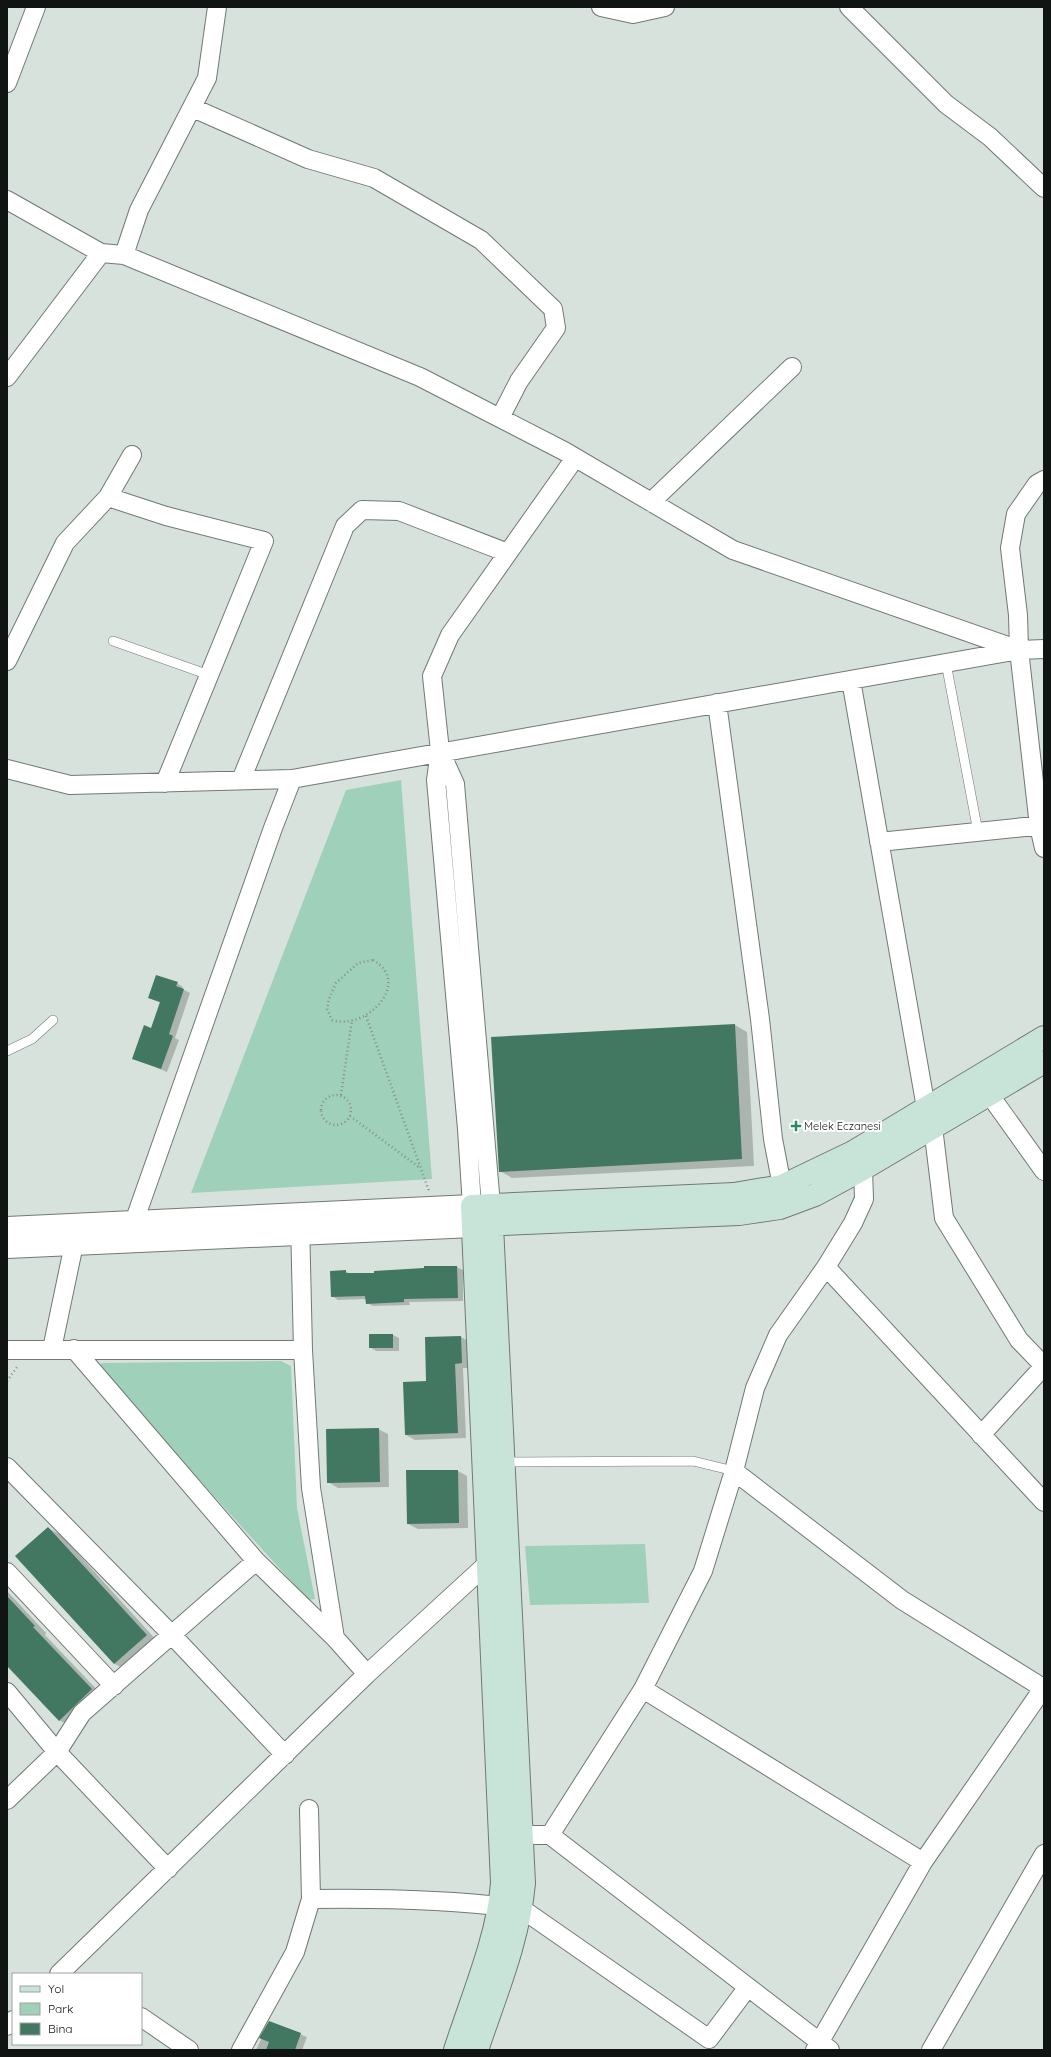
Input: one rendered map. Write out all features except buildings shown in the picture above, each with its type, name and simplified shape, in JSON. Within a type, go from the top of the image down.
[{"type":"main road","points":[[482,1215],[739,1214],[780,1208],[815,1195],[858,1160],[929,1118],[1044,1037]]},
{"type":"main road","points":[[929,1118],[989,1094],[1044,1062]]},
{"type":"main road","points":[[482,1215],[734,1194],[782,1186],[858,1160]]},
{"type":"main road","points":[[477,2050],[522,1910],[524,1883],[502,1462],[482,1215]]},
{"type":"main road","points":[[455,2050],[500,1906],[502,1882],[487,1564],[482,1215]]},
{"type":"street","points":[[7,83],[36,7]]},
{"type":"street","points":[[124,255],[139,210],[193,108],[207,78],[217,7]]},
{"type":"street","points":[[601,7],[633,14],[665,7]]},
{"type":"street","points":[[849,7],[946,104],[990,137],[1043,184]]},
{"type":"street","points":[[193,108],[308,159],[374,178],[481,240],[553,309],[556,328],[520,381],[500,418]]},
{"type":"street","points":[[7,200],[100,253],[124,255],[420,377],[575,458],[733,550],[1019,650]]},
{"type":"street","points":[[7,377],[100,253]]},
{"type":"street","points":[[651,502],[792,367]]},
{"type":"street","points":[[7,661],[65,543],[108,496],[132,455]]},
{"type":"street","points":[[482,1215],[467,1129],[436,780],[440,751],[432,676],[450,635],[575,458]]},
{"type":"street","points":[[1044,480],[1037,484],[1016,514],[1010,548],[1018,615],[1019,650],[1044,848]]},
{"type":"street","points":[[108,496],[166,516],[264,541],[166,783]]},
{"type":"street","points":[[241,780],[345,526],[362,510],[399,510],[508,553]]},
{"type":"street","points":[[7,769],[70,785],[292,779],[440,751],[1019,650],[1044,649]]},
{"type":"street","points":[[851,680],[929,1118],[944,1218],[1019,1340],[1044,1366],[981,1435]]},
{"type":"street","points":[[717,703],[759,1011],[773,1139],[782,1186]]},
{"type":"street","points":[[134,1232],[272,828],[292,779]]},
{"type":"street","points":[[880,842],[1041,826]]},
{"type":"street","points":[[989,1094],[1044,1171]]},
{"type":"street","points":[[550,1835],[643,1689],[703,1571],[734,1471],[755,1388],[778,1335],[826,1267],[853,1223],[864,1199],[858,1160]]},
{"type":"street","points":[[300,1224],[436,1208],[482,1215]]},
{"type":"street","points":[[7,1228],[134,1232],[482,1215]]},
{"type":"street","points":[[300,1224],[303,1350],[311,1488],[334,1638]]},
{"type":"street","points":[[7,1247],[74,1244],[134,1232]]},
{"type":"street","points":[[52,1349],[74,1244]]},
{"type":"street","points":[[826,1267],[1044,1502]]},
{"type":"street","points":[[7,1350],[303,1350]]},
{"type":"street","points":[[74,1350],[256,1561],[334,1638],[367,1674]]},
{"type":"street","points":[[7,1467],[172,1635],[285,1755]]},
{"type":"street","points":[[500,1835],[550,1835],[748,1987],[821,2047],[923,1862],[1044,1687],[902,1600],[734,1471]]},
{"type":"street","points":[[68,1972],[168,1869],[367,1674],[487,1564],[507,1553]]},
{"type":"street","points":[[7,1800],[57,1752],[82,1714],[256,1561]]},
{"type":"street","points":[[7,1572],[114,1686]]},
{"type":"street","points":[[643,1689],[923,1862]]},
{"type":"street","points":[[7,1692],[57,1752],[168,1869]]},
{"type":"street","points":[[241,2050],[295,1952],[311,1899],[309,1809]]},
{"type":"street","points":[[931,2050],[1044,1854]]},
{"type":"street","points":[[311,1899],[388,1898],[500,1906],[522,1910],[706,2044],[748,1987]]},
{"type":"street","points":[[142,2018],[189,2050]]},
{"type":"lane","points":[[113,642],[209,675]]},
{"type":"lane","points":[[946,663],[978,832]]},
{"type":"lane","points":[[7,1051],[32,1039],[53,1020]]},
{"type":"lane","points":[[502,1462],[693,1462],[734,1471]]},
{"type":"path","points":[[373,960],[382,965],[387,975],[388,985],[385,996],[378,1006],[366,1016],[352,1020],[340,1022],[332,1020],[327,1009],[328,999],[342,975],[358,963],[373,960]]},
{"type":"path","points":[[366,1016],[436,1208]]},
{"type":"path","points":[[341,1095],[352,1020]]},
{"type":"path","points":[[336,1094],[341,1095],[350,1102],[352,1109],[350,1116],[346,1122],[336,1125],[328,1123],[322,1115],[322,1105],[327,1098],[336,1094]]},
{"type":"path","points":[[350,1116],[421,1168]]},
{"type":"green space","points":[[401,780],[432,1179],[191,1193],[346,790]]},
{"type":"green space","points":[[281,1361],[291,1366],[297,1508],[315,1599],[308,1600],[97,1367],[102,1363]]},
{"type":"green space","points":[[645,1544],[649,1603],[530,1605],[525,1546]]},
{"type":"place","name":"Melek Eczanesi","points":[[796,1126]]}]
